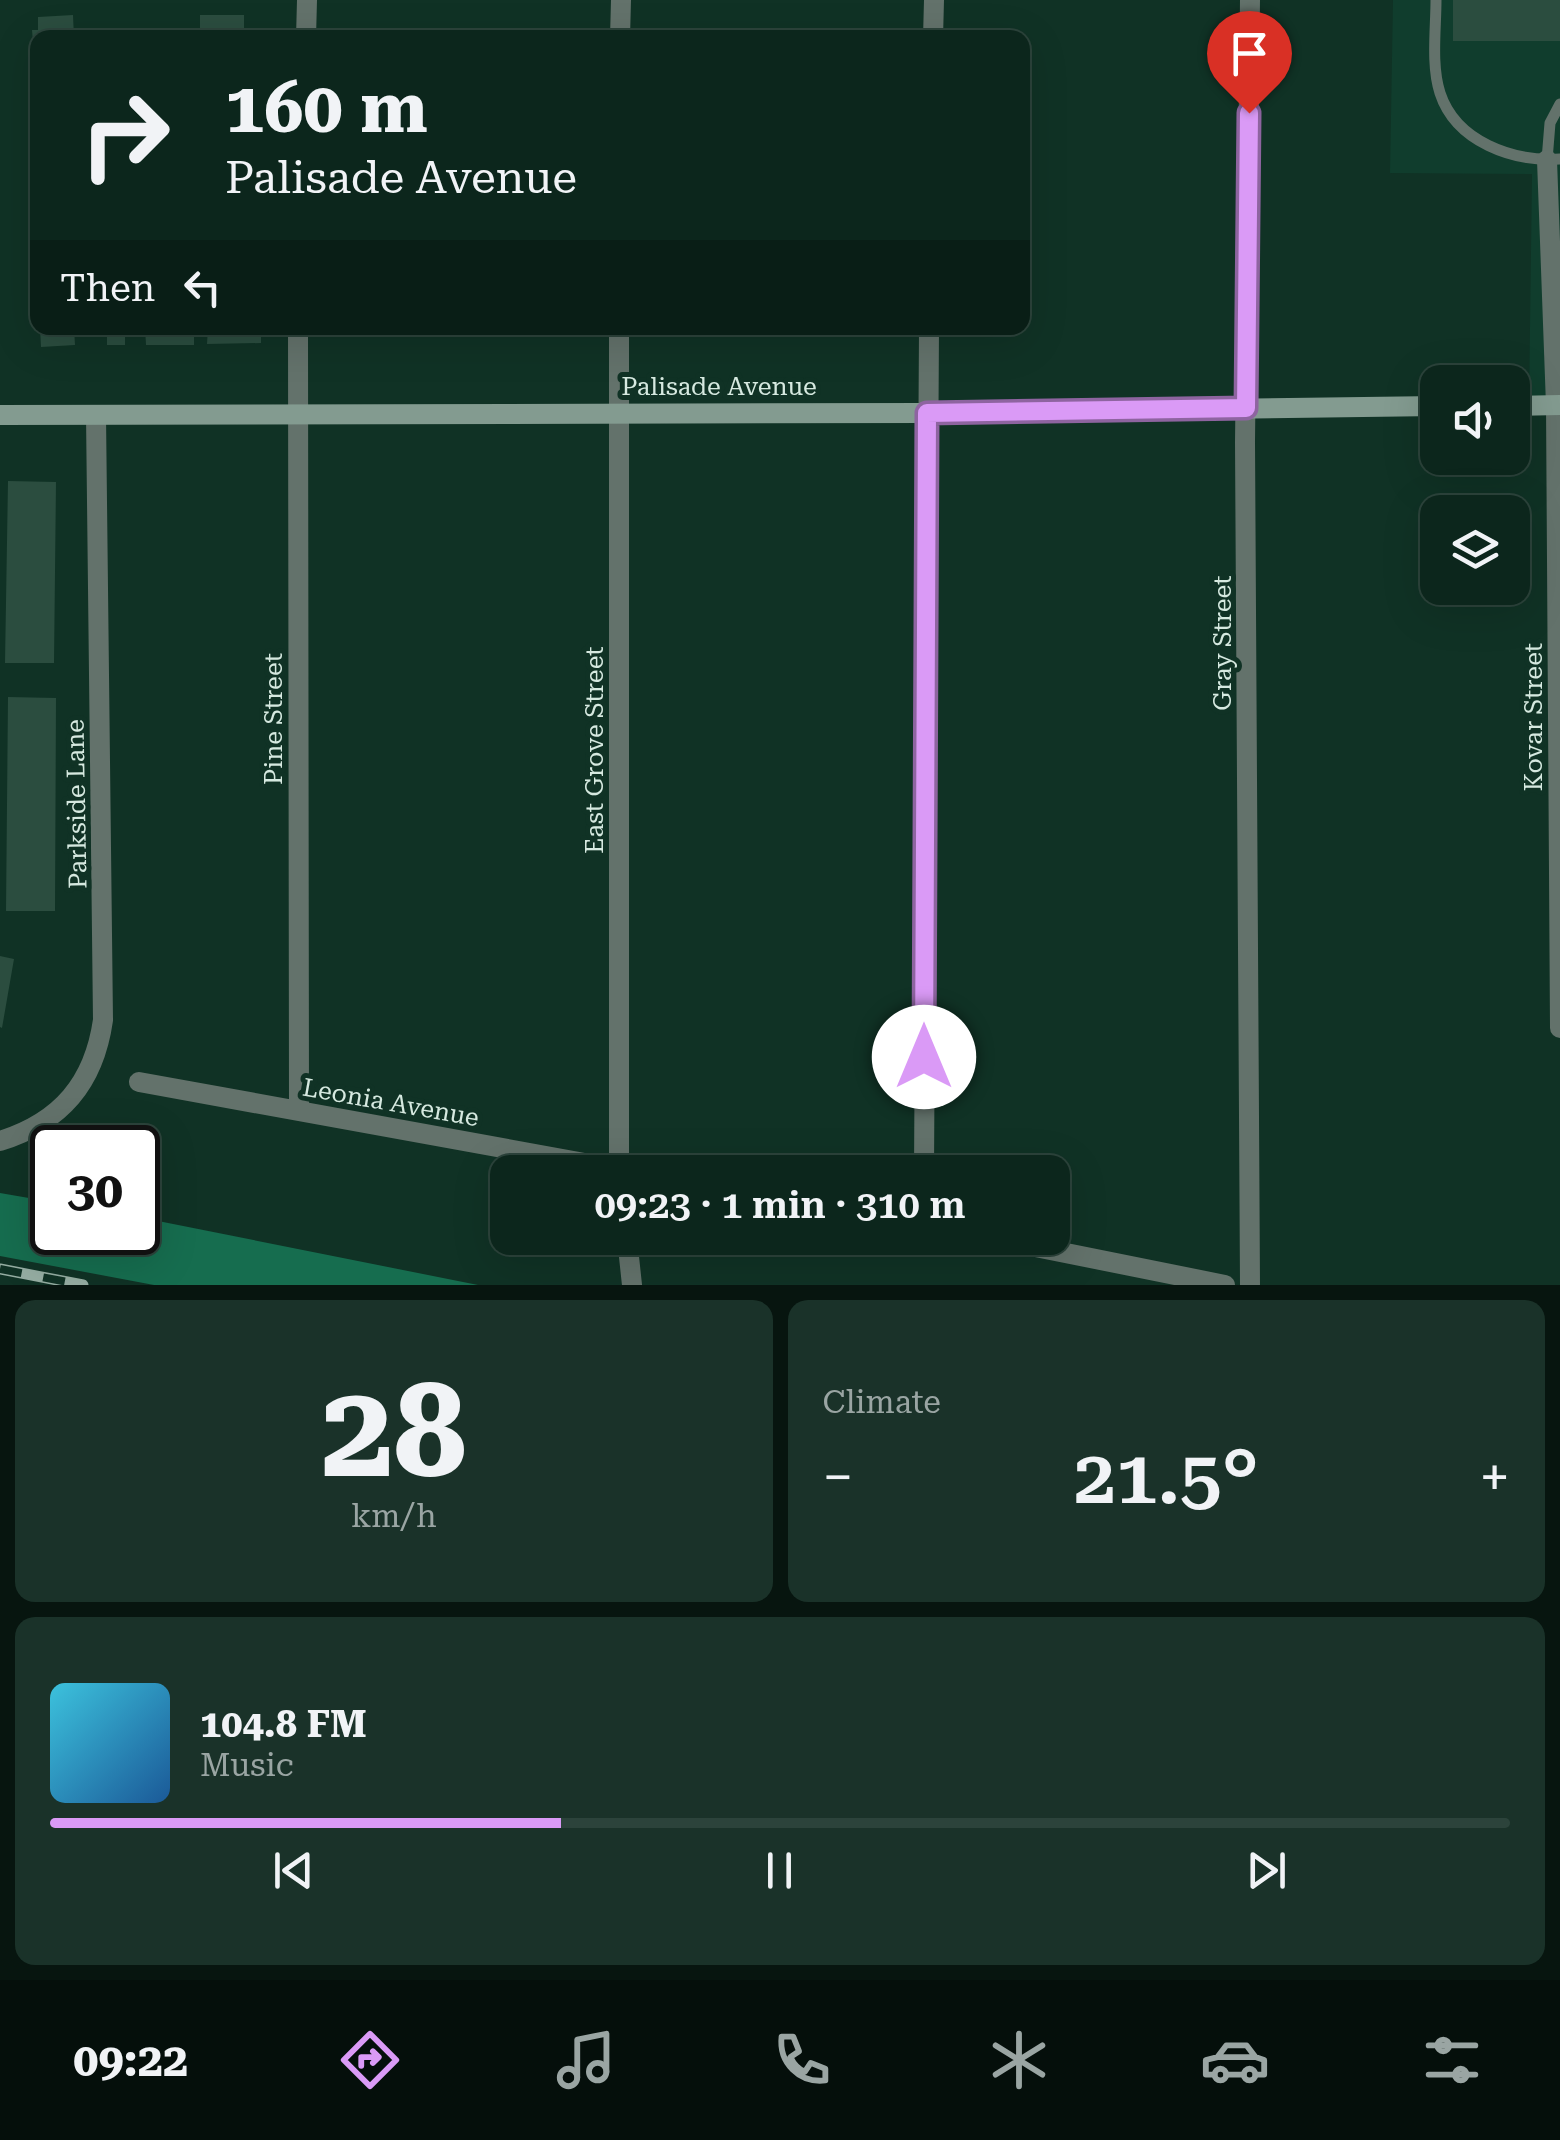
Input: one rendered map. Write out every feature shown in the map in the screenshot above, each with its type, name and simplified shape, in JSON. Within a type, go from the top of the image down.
[{"type":"street","points":[[306,30],[307,0]]},
{"type":"street","points":[[620,30],[621,0]]},
{"type":"street","points":[[934,0],[934,30]]},
{"type":"street","name":"Gray Street","points":[[1250,0],[1246,408],[1250,1285]]},
{"type":"street","name":"Kovar Street","points":[[1553,160],[1558,405],[1560,1028]]},
{"type":"street","name":"Pine Street","points":[[298,335],[300,1111]]},
{"type":"street","name":"East Grove Street","points":[[618,335],[624,1155]]},
{"type":"street","points":[[924,1155],[929,335]]},
{"type":"street","points":[[1530,406],[1558,405]]},
{"type":"street","name":"Palisade Avenue","points":[[0,415],[927,413],[1420,406]]},
{"type":"street","name":"Parkside Lane","points":[[0,1142],[45,1122],[74,1097],[92,1065],[103,1020],[96,416]]},
{"type":"street","name":"Leonia Avenue","points":[[139,1082],[534,1155]]},
{"type":"street","points":[[1070,1254],[1226,1285]]},
{"type":"street","points":[[628,1255],[632,1285]]},
{"type":"lane","points":[[1436,0],[1439,91],[1462,127],[1492,149],[1521,159],[1553,160],[1550,123],[1560,104]]},
{"type":"shaded area","points":[[1393,0],[1560,0],[1560,405],[1530,405],[1532,174],[1390,173]]},
{"type":"shaded area","points":[[0,1193],[30,1198],[30,1255],[160,1255],[160,1221],[478,1285],[154,1285],[0,1256]]},
{"type":"building","points":[[1453,0],[1560,0],[1560,41],[1453,41]]},
{"type":"building","points":[[73,15],[74,30],[38,30],[38,17]]},
{"type":"building","points":[[200,15],[244,15],[244,30],[200,30]]},
{"type":"building","points":[[40,335],[74,335],[75,345],[41,347]]},
{"type":"building","points":[[107,335],[125,335],[125,345],[107,345]]},
{"type":"building","points":[[145,335],[194,335],[194,345],[146,345]]},
{"type":"building","points":[[208,335],[261,335],[261,343],[207,344]]},
{"type":"building","points":[[8,481],[56,482],[54,663],[5,663]]},
{"type":"building","points":[[8,697],[56,698],[55,911],[6,911]]},
{"type":"building","points":[[0,956],[14,959],[2,1028],[0,1027]]},
{"type":"railway","points":[[0,1269],[83,1285]]},
{"type":"route","points":[[924,1057],[927,413],[1246,408],[1249,113]]}]
